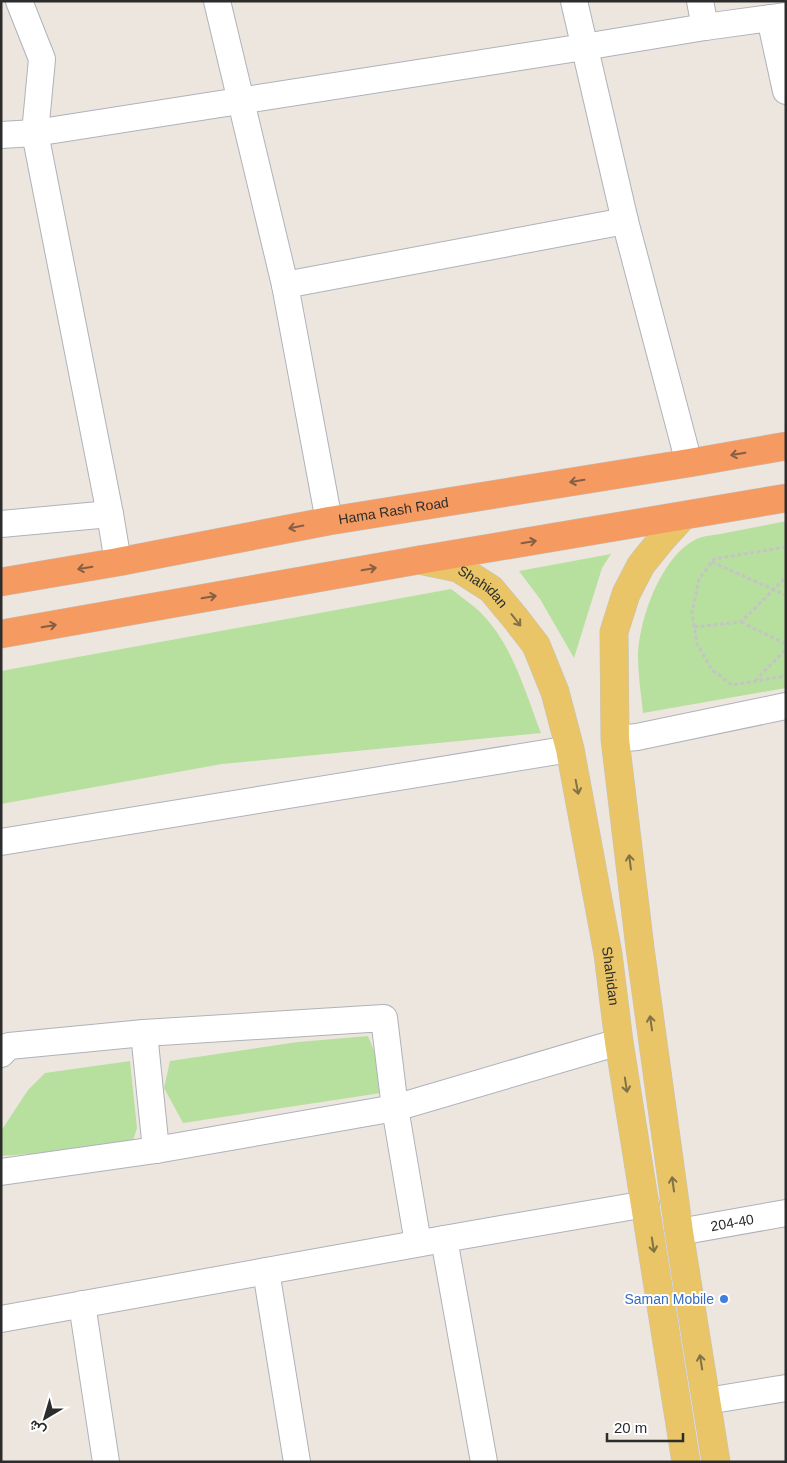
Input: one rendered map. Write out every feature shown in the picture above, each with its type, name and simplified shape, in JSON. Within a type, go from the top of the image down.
[{"type":"highway","name":"Hama Rash Road","points":[[1,582],[118,562],[328,521],[786,446]]},
{"type":"highway","points":[[1,634],[419,560],[786,498]]},
{"type":"main road","points":[[683,516],[641,565],[626,594],[614,632],[614,739],[640,948],[679,1232],[716,1462]]},
{"type":"main road","name":"Shahidan","points":[[419,560],[458,568],[491,589],[536,646],[555,692],[570,749],[608,954],[619,1042],[686,1462]]},
{"type":"main road","points":[[608,954],[640,948]]},
{"type":"street","points":[[19,1],[42,59],[35,134],[118,562]]},
{"type":"street","points":[[217,1],[285,285],[328,521]]},
{"type":"street","points":[[574,1],[625,221],[688,463]]},
{"type":"street","points":[[700,1],[705,27]]},
{"type":"street","points":[[1,135],[35,134],[778,17],[786,91]]},
{"type":"street","points":[[285,285],[625,221]]},
{"type":"street","points":[[1,524],[110,514]]},
{"type":"street","points":[[614,739],[637,737],[785,712]]},
{"type":"street","points":[[1,842],[570,749]]},
{"type":"street","points":[[1,1054],[9,1046],[144,1033],[384,1018],[395,1108],[418,1244]]},
{"type":"street","points":[[144,1033],[156,1150]]},
{"type":"street","points":[[1,1172],[156,1150],[395,1108],[619,1042]]},
{"type":"street","points":[[1,1318],[646,1204]]},
{"type":"street","name":"204-40","points":[[679,1232],[786,1213]]},
{"type":"street","points":[[444,1239],[484,1462]]},
{"type":"street","points":[[266,1271],[297,1462]]},
{"type":"street","points":[[82,1304],[106,1462]]},
{"type":"street","points":[[707,1401],[786,1388]]},
{"type":"path","points":[[786,548],[714,559],[698,580],[692,613],[697,644],[712,670],[732,685],[786,676]]},
{"type":"path","points":[[712,562],[786,594]]},
{"type":"path","points":[[741,622],[786,577]]},
{"type":"path","points":[[694,627],[741,622],[786,644]]},
{"type":"path","points":[[755,681],[786,649]]},
{"type":"green space","points":[[786,521],[786,688],[643,713],[639,677],[639,641],[648,606],[655,589],[674,558],[686,546],[705,536]]},
{"type":"green space","points":[[611,554],[602,568],[574,658],[540,599],[519,571]]},
{"type":"green space","points":[[451,589],[481,613],[502,639],[517,670],[541,733],[222,764],[1,804],[1,671]]},
{"type":"green space","points":[[368,1036],[377,1058],[381,1093],[183,1123],[164,1088],[170,1061],[298,1042]]},
{"type":"green space","points":[[130,1061],[137,1128],[131,1147],[1,1156],[1,1131],[28,1090],[45,1073]]},
{"type":"place","name":"Saman Mobile","points":[[724,1299]]}]
